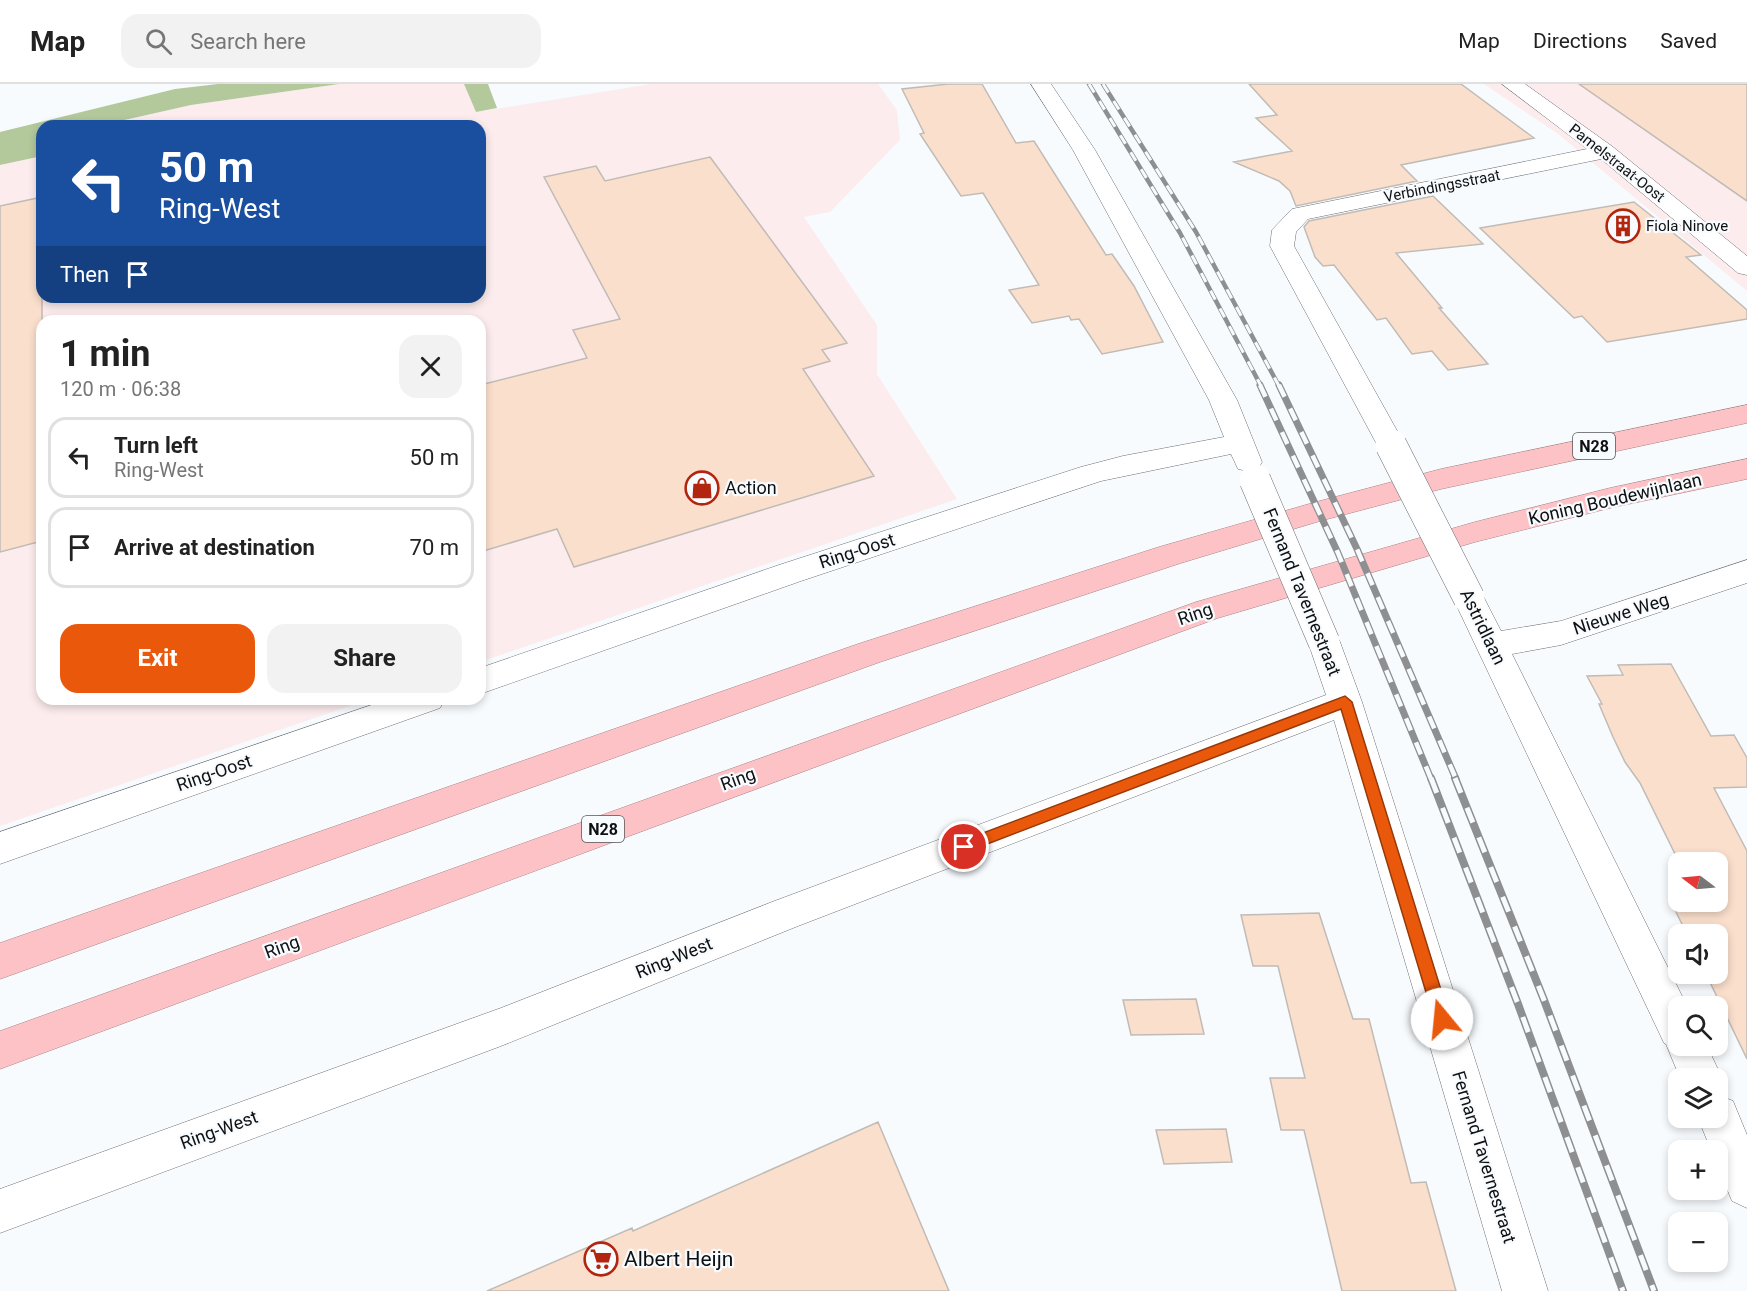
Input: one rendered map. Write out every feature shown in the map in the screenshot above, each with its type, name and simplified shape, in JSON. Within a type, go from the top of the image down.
[{"type":"highway","name":"N28","points":[[0,961],[869,653],[1170,555],[1316,512],[1441,479],[1747,414]]},
{"type":"highway","name":"Koning Boudewijnlaan","points":[[1483,530],[1653,488],[1747,470]]},
{"type":"highway","name":"Ring","points":[[0,1050],[1208,610],[1361,562],[1483,530]]},
{"type":"street","points":[[1041,84],[1084,150],[1223,400],[1240,444]]},
{"type":"street","name":"Pamelstraat-Oost","points":[[1512,84],[1605,152],[1747,268]]},
{"type":"street","name":"Verbindingsstraat","points":[[1284,230],[1300,214],[1605,152]]},
{"type":"street","name":"Astridlaan","points":[[1284,230],[1282,246],[1391,445],[1469,598],[1668,1009]]},
{"type":"street","name":"Fernand Tavernestraat","points":[[1240,444],[1324,642],[1345,702],[1525,1291]]},
{"type":"street","name":"Ring-Oost","points":[[486,679],[790,573],[1090,474],[1124,465],[1240,444]]},
{"type":"street","name":"Nieuwe Weg","points":[[1492,645],[1561,633],[1611,618],[1747,570]]},
{"type":"street","name":"Ring-West","points":[[0,1210],[501,1027],[785,914],[1345,702]]},
{"type":"street","name":"Ring-Oost","points":[[0,848],[411,705]]},
{"type":"street","points":[[1723,1128],[1747,1186]]},
{"type":"shaded area","points":[[339,84],[464,84],[476,112],[651,84],[878,84],[897,110],[900,140],[830,212],[804,217],[877,325],[877,374],[957,499],[486,660],[486,315],[36,315],[36,705],[353,705],[0,826],[0,165],[36,157],[36,303],[486,303],[486,120],[125,120],[191,105]]},
{"type":"shaded area","points":[[1484,84],[1747,84],[1747,291],[1558,134]]},
{"type":"green space","points":[[218,84],[339,84],[191,105],[125,120],[49,120],[175,89]]},
{"type":"green space","points":[[464,84],[488,84],[497,108],[476,112]]},
{"type":"green space","points":[[36,123],[36,157],[0,165],[0,132]]},
{"type":"building","points":[[948,84],[982,84],[1016,143],[1034,141],[1106,255],[1112,254],[1134,286],[1163,342],[1102,354],[1079,319],[1071,320],[1069,316],[1032,323],[1009,290],[1039,285],[983,193],[961,196],[920,134],[924,133],[902,89]]},
{"type":"building","points":[[1249,84],[1461,84],[1534,138],[1401,165],[1417,181],[1296,206],[1290,191],[1279,181],[1234,162],[1292,151],[1256,118],[1277,115]]},
{"type":"building","points":[[1579,84],[1747,84],[1747,201]]},
{"type":"building","points":[[710,157],[847,343],[822,350],[830,361],[803,369],[874,476],[574,567],[557,529],[486,550],[486,383],[587,358],[573,330],[620,319],[544,177],[596,166],[605,181]]},
{"type":"building","points":[[1433,196],[1483,244],[1396,253],[1442,308],[1439,308],[1488,364],[1448,370],[1432,351],[1412,354],[1386,318],[1377,320],[1334,265],[1323,266],[1315,257],[1304,227],[1309,221]]},
{"type":"building","points":[[36,198],[36,303],[42,303],[42,315],[36,315],[36,543],[0,552],[0,206]]},
{"type":"building","points":[[1634,202],[1701,255],[1686,257],[1747,310],[1747,319],[1607,342],[1582,316],[1574,318],[1480,228]]},
{"type":"building","points":[[1671,664],[1711,736],[1734,735],[1747,758],[1747,787],[1714,788],[1747,851],[1747,1059],[1728,1020],[1728,996],[1717,996],[1711,984],[1728,984],[1728,924],[1682,924],[1676,912],[1728,912],[1728,852],[1674,852],[1640,783],[1625,762],[1599,704],[1602,704],[1587,676],[1623,675],[1618,665]]},
{"type":"building","points":[[1319,913],[1353,1019],[1369,1019],[1411,1183],[1426,1182],[1456,1291],[1342,1291],[1304,1130],[1281,1130],[1270,1078],[1305,1078],[1278,966],[1253,966],[1241,915]]},
{"type":"building","points":[[1196,999],[1204,1034],[1131,1035],[1123,1000]]},
{"type":"building","points":[[878,1122],[949,1291],[487,1291],[632,1228],[633,1231]]},
{"type":"building","points":[[1226,1129],[1232,1162],[1164,1164],[1156,1130]]},
{"type":"railway","points":[[1089,84],[1180,233],[1261,386]]},
{"type":"railway","points":[[1103,84],[1196,232],[1279,386]]},
{"type":"railway","points":[[1260,385],[1338,553],[1431,779]]},
{"type":"railway","points":[[1279,385],[1357,549],[1456,779]]},
{"type":"railway","points":[[1431,778],[1518,1004],[1623,1291]]},
{"type":"railway","points":[[1455,778],[1544,1000],[1654,1291]]},
{"type":"place","name":"Fiola Ninove","points":[[1623,226]]},
{"type":"place","name":"Action","points":[[702,488]]},
{"type":"place","name":"Albert Heijn","points":[[601,1259]]},
{"type":"route","points":[[964,847],[1345,702],[1442,1019]]}]
